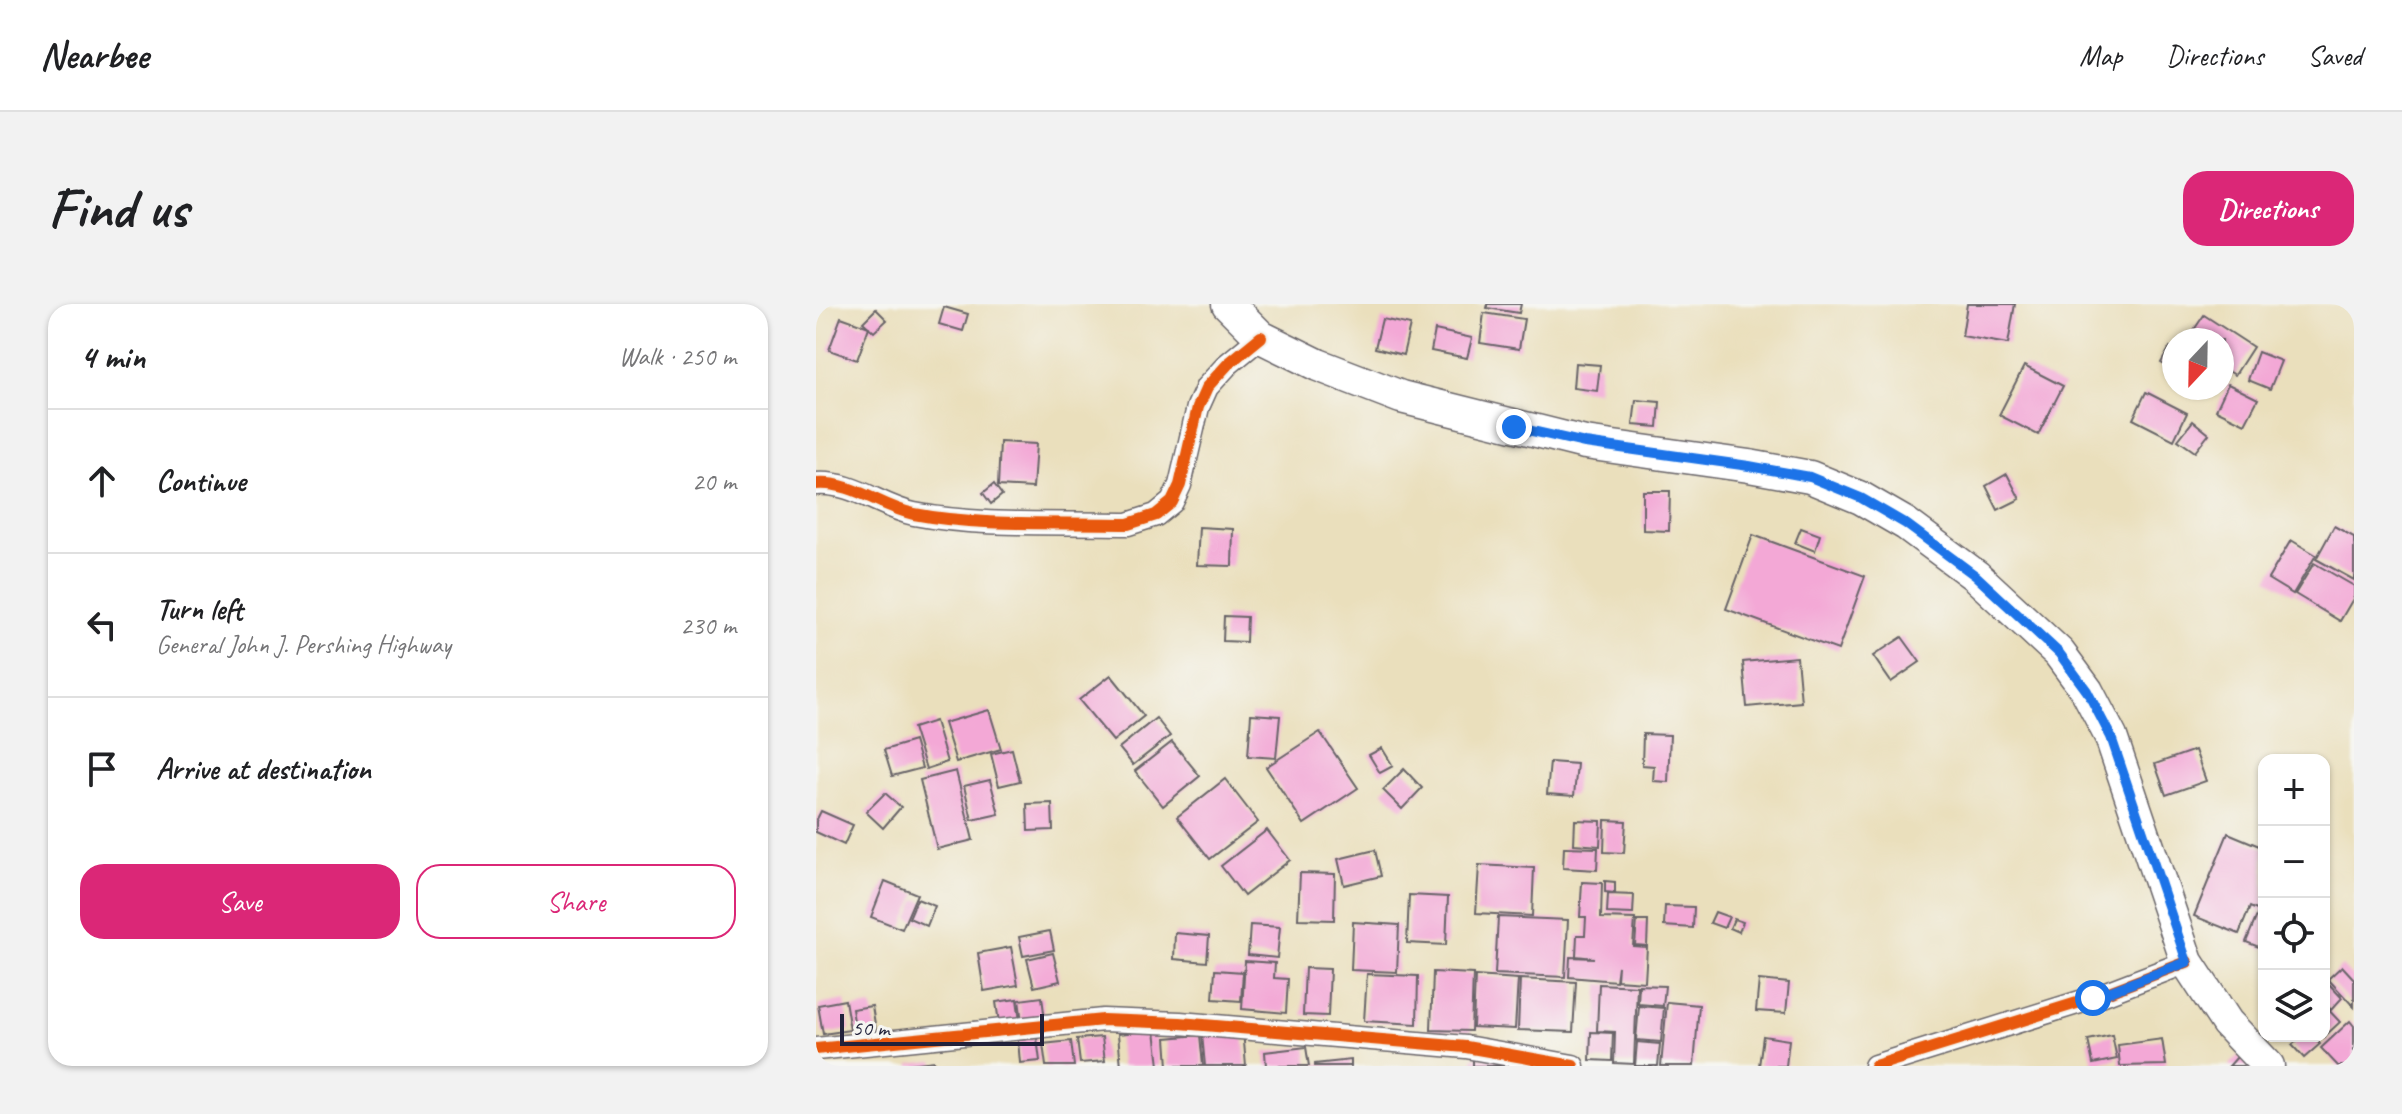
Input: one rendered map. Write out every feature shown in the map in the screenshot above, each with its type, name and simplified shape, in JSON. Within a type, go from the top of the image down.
[{"type":"main road","points":[[1228,304],[1261,337],[1318,365],[1401,397],[1585,443],[1810,477],[1861,498],[1906,524],[1976,576],[2059,653],[2087,691],[2111,737],[2187,962],[2227,1023],[2268,1066]]},
{"type":"street","points":[[816,484],[854,489],[911,513],[953,519],[1128,524],[1156,515],[1172,502],[1180,485],[1198,407],[1207,387],[1228,364],[1261,337]]},
{"type":"street","points":[[1875,1066],[2093,998],[2187,962]]},
{"type":"street","points":[[816,1049],[1103,1020],[1180,1023],[1466,1047],[1573,1066]]},
{"type":"building","points":[[1488,304],[1521,304],[1519,313],[1487,308]]},
{"type":"building","points":[[1967,304],[2015,304],[2008,344],[1962,336]]},
{"type":"building","points":[[944,307],[968,314],[963,331],[939,324]]},
{"type":"building","points":[[876,309],[887,320],[874,332],[863,322]]},
{"type":"building","points":[[1484,313],[1524,319],[1519,349],[1480,343]]},
{"type":"building","points":[[2204,315],[2224,328],[2195,328]]},
{"type":"building","points":[[841,317],[869,327],[857,360],[829,350]]},
{"type":"building","points":[[1382,319],[1410,325],[1403,355],[1375,348]]},
{"type":"building","points":[[1435,330],[1472,338],[1467,358],[1431,351]]},
{"type":"building","points":[[2234,335],[2253,347],[2234,374]]},
{"type":"building","points":[[2258,352],[2281,361],[2270,389],[2248,380]]},
{"type":"building","points":[[1575,363],[1600,365],[1597,391],[1573,388]]},
{"type":"building","points":[[2024,366],[2063,386],[2038,435],[1999,415]]},
{"type":"building","points":[[2234,387],[2258,399],[2245,424],[2216,410],[2221,400],[2234,400]]},
{"type":"building","points":[[2146,392],[2187,413],[2174,440],[2133,419]]},
{"type":"building","points":[[1636,400],[1660,402],[1658,427],[1633,425]]},
{"type":"building","points":[[2193,421],[2209,434],[2195,452],[2178,440]]},
{"type":"building","points":[[1000,442],[1036,444],[1033,488],[998,486]]},
{"type":"building","points":[[2007,474],[2020,499],[1998,510],[1986,486]]},
{"type":"building","points":[[994,484],[1002,495],[991,504],[983,493]]},
{"type":"building","points":[[1643,491],[1670,491],[1669,531],[1643,530]]},
{"type":"building","points":[[2334,526],[2354,537],[2354,580],[2316,559]]},
{"type":"building","points":[[1199,527],[1233,529],[1232,566],[1197,565]]},
{"type":"building","points":[[1801,528],[1820,535],[1815,551],[1795,543]]},
{"type":"building","points":[[1753,535],[1865,576],[1838,650],[1726,609]]},
{"type":"building","points":[[2291,540],[2316,555],[2293,594],[2268,579]]},
{"type":"building","points":[[2314,563],[2354,586],[2354,597],[2340,621],[2295,594]]},
{"type":"building","points":[[1224,616],[1247,617],[1246,642],[1223,641]]},
{"type":"building","points":[[1902,637],[1920,662],[1891,682],[1873,656]]},
{"type":"building","points":[[1797,657],[1801,702],[1747,707],[1743,662]]},
{"type":"building","points":[[1111,675],[1144,716],[1113,741],[1079,700]]},
{"type":"building","points":[[989,710],[1001,749],[956,762],[944,723]]},
{"type":"building","points":[[1251,714],[1280,716],[1276,758],[1248,756]]},
{"type":"building","points":[[1156,718],[1170,736],[1133,765],[1119,748]]},
{"type":"building","points":[[935,721],[947,762],[926,769],[913,728]]},
{"type":"building","points":[[1320,732],[1358,788],[1304,824],[1266,767]]},
{"type":"building","points":[[1643,734],[1670,735],[1668,782],[1653,781],[1654,766],[1642,765]]},
{"type":"building","points":[[914,741],[922,768],[892,776],[884,750]]},
{"type":"building","points":[[1172,742],[1200,776],[1163,806],[1135,771]]},
{"type":"building","points":[[1382,748],[1393,766],[1380,773],[1369,755]]},
{"type":"building","points":[[1012,749],[1020,781],[999,786],[991,754]]},
{"type":"building","points":[[2195,750],[2206,781],[2166,795],[2155,764]]},
{"type":"building","points":[[1550,762],[1577,764],[1574,796],[1547,794]]},
{"type":"building","points":[[1404,769],[1422,788],[1402,809],[1383,790]]},
{"type":"building","points":[[956,771],[973,840],[937,849],[920,780]]},
{"type":"building","points":[[1225,779],[1258,822],[1210,859],[1177,817]]},
{"type":"building","points":[[990,780],[999,814],[972,820],[964,786]]},
{"type":"building","points":[[885,793],[901,807],[883,828],[866,812]]},
{"type":"building","points":[[1052,803],[1053,830],[1028,831],[1027,804]]},
{"type":"building","points":[[821,811],[853,825],[844,845],[816,832],[816,821]]},
{"type":"building","points":[[1575,820],[1601,821],[1600,846],[1574,844]]},
{"type":"building","points":[[1605,820],[1626,821],[1624,853],[1604,852]]},
{"type":"building","points":[[1267,830],[1290,860],[1244,896],[1221,866]]},
{"type":"building","points":[[2228,833],[2258,846],[2258,910],[2250,907],[2239,934],[2194,916]]},
{"type":"building","points":[[1564,847],[1598,848],[1597,870],[1563,868]]},
{"type":"building","points":[[1375,850],[1381,876],[1344,885],[1338,859]]},
{"type":"building","points":[[1479,865],[1534,868],[1532,916],[1476,913]]},
{"type":"building","points":[[1300,873],[1335,874],[1334,920],[1298,919]]},
{"type":"building","points":[[885,881],[917,894],[902,929],[871,917]]},
{"type":"building","points":[[1605,881],[1615,882],[1615,893],[1605,892]]},
{"type":"building","points":[[1582,882],[1602,883],[1601,918],[1635,919],[1633,946],[1647,947],[1645,982],[1617,980],[1618,966],[1616,981],[1569,977],[1570,957],[1594,958],[1576,956],[1577,935],[1585,935],[1586,917],[1580,917]]},
{"type":"building","points":[[1608,894],[1634,895],[1633,914],[1607,913]]},
{"type":"building","points":[[1409,895],[1448,897],[1446,945],[1407,943]]},
{"type":"building","points":[[917,899],[935,906],[927,926],[909,918]]},
{"type":"building","points":[[1665,906],[1694,907],[1693,928],[1664,926]]},
{"type":"building","points":[[1715,912],[1729,917],[1724,928],[1710,923]]},
{"type":"building","points":[[2258,913],[2258,947],[2246,942]]},
{"type":"building","points":[[1498,917],[1568,920],[1565,977],[1495,974]]},
{"type":"building","points":[[1734,919],[1743,922],[1739,932],[1730,928]]},
{"type":"building","points":[[1637,921],[1648,921],[1647,946],[1635,945]]},
{"type":"building","points":[[1353,922],[1399,925],[1397,972],[1351,970]]},
{"type":"building","points":[[1250,925],[1280,927],[1277,958],[1248,955]]},
{"type":"building","points":[[1050,931],[1054,950],[1023,956],[1019,937]]},
{"type":"building","points":[[1175,933],[1209,936],[1207,962],[1174,959]]},
{"type":"building","points":[[1011,947],[1018,985],[984,991],[978,953]]},
{"type":"building","points":[[1053,953],[1060,981],[1034,987],[1027,959]]},
{"type":"building","points":[[1245,961],[1275,963],[1274,978],[1288,979],[1286,1013],[1242,1009]]},
{"type":"building","points":[[2342,966],[2354,979],[2354,1007],[2330,981],[2330,977]]},
{"type":"building","points":[[1305,968],[1330,969],[1328,1016],[1303,1015]]},
{"type":"building","points":[[1215,970],[1243,972],[1241,1001],[1213,999]]},
{"type":"building","points":[[1433,972],[1473,974],[1471,1031],[1431,1030]]},
{"type":"building","points":[[1367,974],[1418,976],[1417,1024],[1364,1021]]},
{"type":"building","points":[[1475,976],[1518,979],[1515,1029],[1473,1027]]},
{"type":"building","points":[[1520,979],[1576,982],[1573,1032],[1518,1030]]},
{"type":"building","points":[[1759,980],[1789,983],[1786,1013],[1756,1011]]},
{"type":"building","points":[[1599,984],[1637,986],[1634,1064],[1614,1063],[1615,1032],[1597,1031]]},
{"type":"building","points":[[1639,985],[1665,986],[1663,1006],[1638,1004]]},
{"type":"building","points":[[2330,985],[2342,998],[2330,1009]]},
{"type":"building","points":[[1042,997],[1045,1020],[1022,1022],[1019,1000]]},
{"type":"building","points":[[1017,999],[1020,1021],[999,1023],[996,1002]]},
{"type":"building","points":[[845,1000],[850,1030],[823,1034],[818,1005]]},
{"type":"building","points":[[1667,1002],[1699,1005],[1694,1066],[1661,1066]]},
{"type":"building","points":[[872,1006],[876,1030],[856,1033],[852,1009]]},
{"type":"building","points":[[1639,1006],[1664,1008],[1661,1042],[1636,1040]]},
{"type":"building","points":[[2330,1011],[2340,1022],[2330,1031]]},
{"type":"building","points":[[2350,1021],[2354,1026],[2354,1066],[2338,1066],[2321,1048]]},
{"type":"building","points":[[1155,1030],[1159,1066],[1121,1066],[1118,1034]]},
{"type":"building","points":[[1243,1030],[1246,1066],[1205,1066],[1202,1034]]},
{"type":"building","points":[[1591,1032],[1613,1033],[1612,1061],[1590,1060]]},
{"type":"building","points":[[1200,1035],[1203,1066],[1168,1066],[1166,1038]]},
{"type":"building","points":[[2112,1035],[2117,1059],[2093,1064],[2088,1040]]},
{"type":"building","points":[[1763,1036],[1789,1040],[1786,1066],[1759,1066]]},
{"type":"building","points":[[1102,1037],[1105,1061],[1080,1063],[1077,1039]]},
{"type":"building","points":[[1037,1038],[1040,1061],[1020,1063],[1018,1040]]},
{"type":"building","points":[[2162,1039],[2166,1065],[2120,1066],[2118,1045]]},
{"type":"building","points":[[1071,1041],[1074,1066],[1046,1066],[1043,1044]]},
{"type":"building","points":[[1637,1042],[1660,1044],[1658,1066],[1635,1066]]},
{"type":"building","points":[[2295,1042],[2320,1044],[2304,1058],[2292,1045]]},
{"type":"building","points":[[1306,1047],[1309,1066],[1266,1066],[1265,1052]]},
{"type":"building","points":[[2238,1056],[2250,1066],[2229,1066]]},
{"type":"building","points":[[1473,1057],[1504,1058],[1504,1066],[1473,1066]]},
{"type":"building","points":[[1351,1060],[1351,1066],[1315,1066],[1315,1064]]},
{"type":"building","points":[[934,1061],[935,1066],[910,1066],[910,1064]]},
{"type":"cycle path","points":[[816,484],[842,486],[914,514],[966,521],[1128,524],[1156,515],[1172,502],[1180,485],[1198,407],[1207,387],[1228,364],[1261,337]]},
{"type":"cycle path","points":[[1875,1066],[2093,998],[2187,962]]},
{"type":"cycle path","points":[[816,1049],[1103,1020],[1180,1023],[1466,1047],[1573,1066]]},
{"type":"route","points":[[1514,427],[1585,443],[1810,477],[1861,498],[1906,524],[1976,576],[2059,653],[2087,691],[2111,737],[2187,962],[2093,998]]}]
